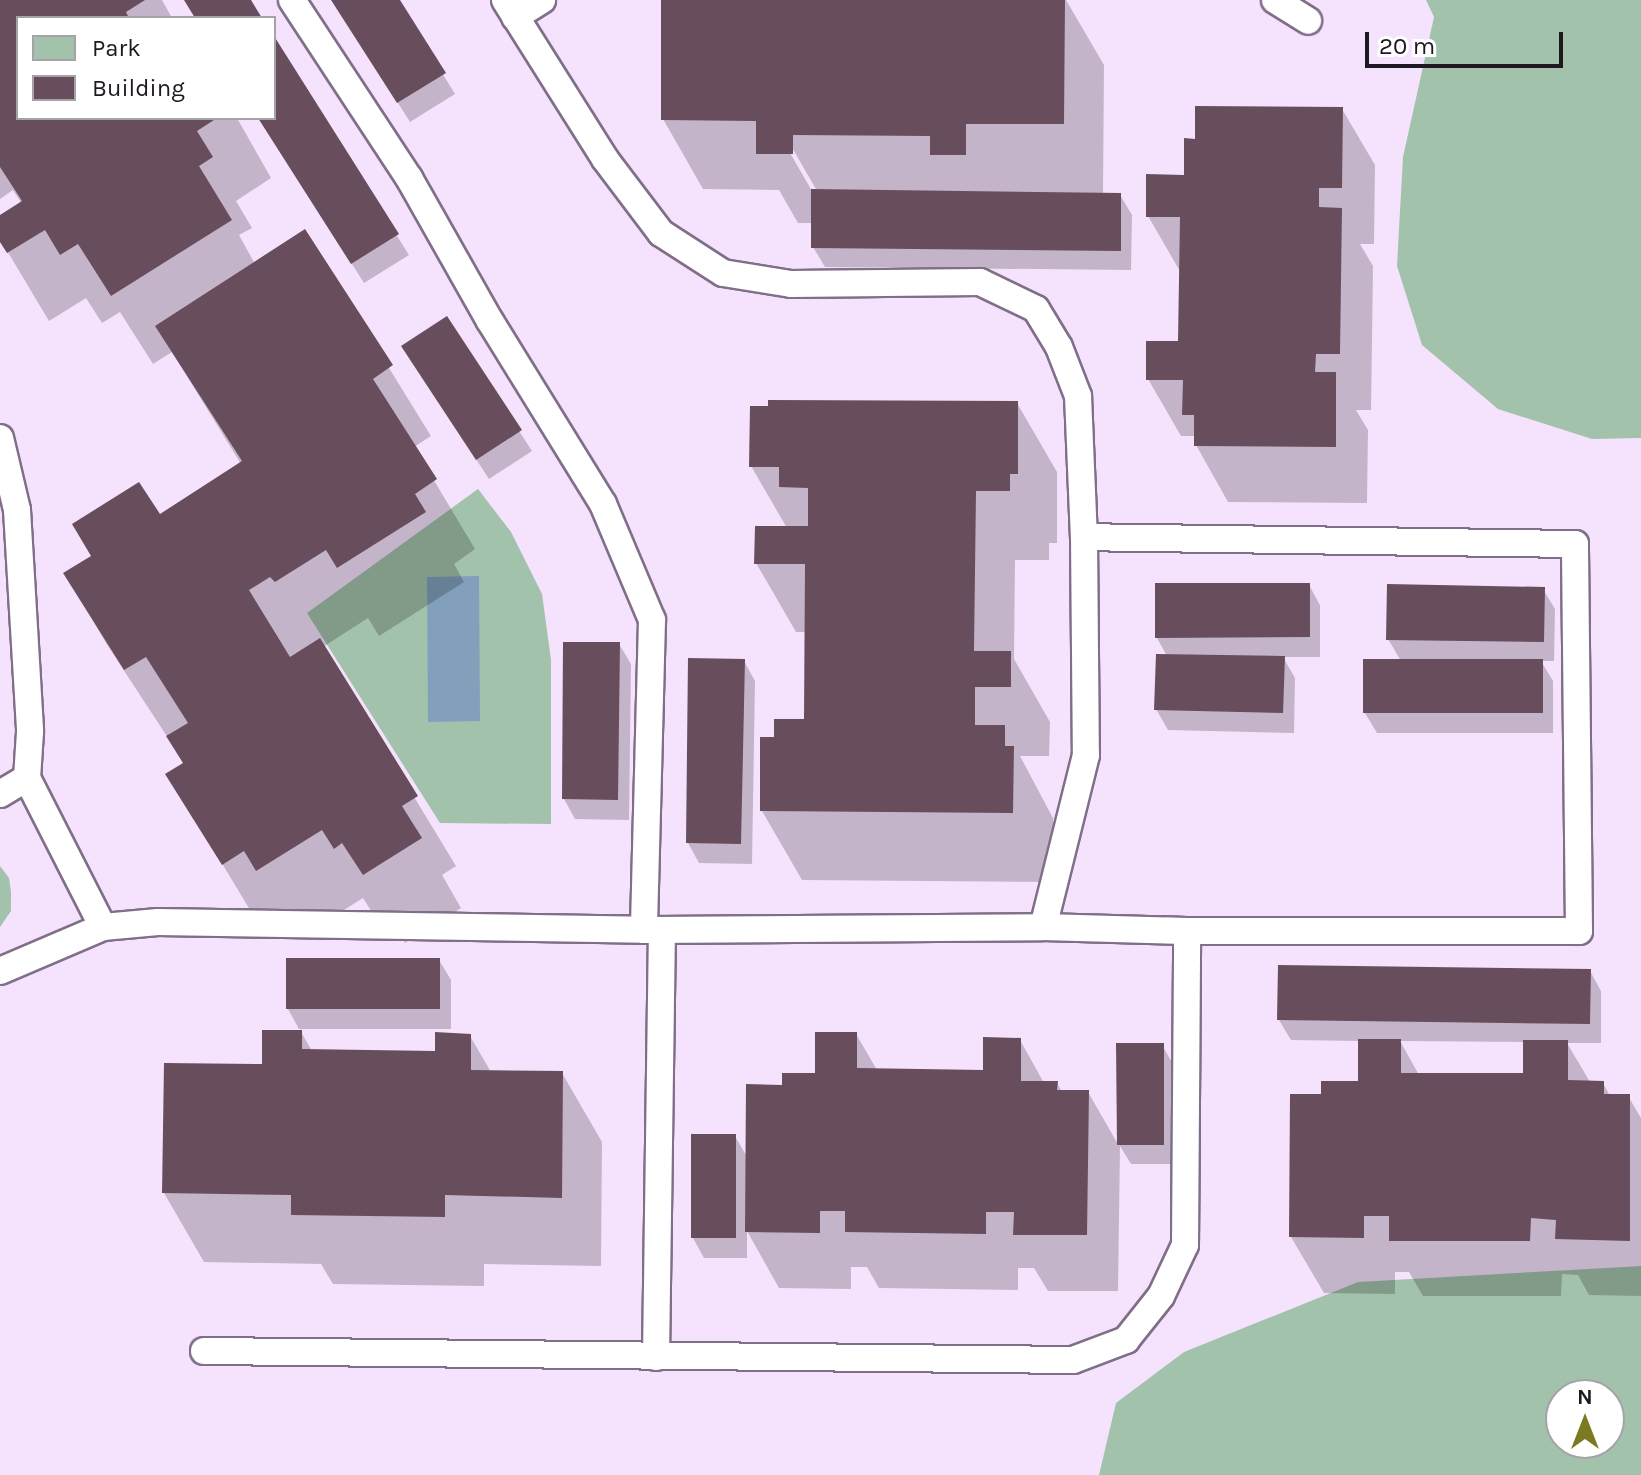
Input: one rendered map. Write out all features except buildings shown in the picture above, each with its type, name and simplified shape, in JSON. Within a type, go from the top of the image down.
[{"type":"lane","points":[[292,0],[409,178],[490,321],[603,504],[652,620],[656,1357]]},
{"type":"lane","points":[[542,0],[510,8],[605,159],[661,233],[723,273],[791,284],[980,282],[1036,309],[1059,347],[1078,396],[1084,537],[1086,755],[1043,927]]},
{"type":"lane","points":[[1275,0],[1308,21]]},
{"type":"lane","points":[[0,438],[17,510],[30,732],[27,778],[103,927]]},
{"type":"lane","points":[[0,971],[103,927],[158,922],[653,930],[1043,927],[1187,931],[1579,931],[1575,544],[1084,537]]},
{"type":"lane","points":[[0,794],[27,778]]},
{"type":"lane","points":[[204,1351],[1073,1360],[1126,1340],[1161,1296],[1185,1245],[1187,931]]},
{"type":"green space","points":[[1426,0],[1641,0],[1641,438],[1592,439],[1498,409],[1422,345],[1397,266],[1403,157],[1434,17]]},
{"type":"green space","points":[[478,489],[511,532],[542,594],[551,660],[551,824],[440,823],[307,613]]},
{"type":"green space","points":[[0,866],[9,878],[11,911],[0,927]]},
{"type":"green space","points":[[1641,1266],[1641,1475],[1099,1475],[1116,1403],[1184,1352],[1358,1282]]},
{"type":"water","points":[[479,576],[480,721],[428,722],[427,577]]}]
